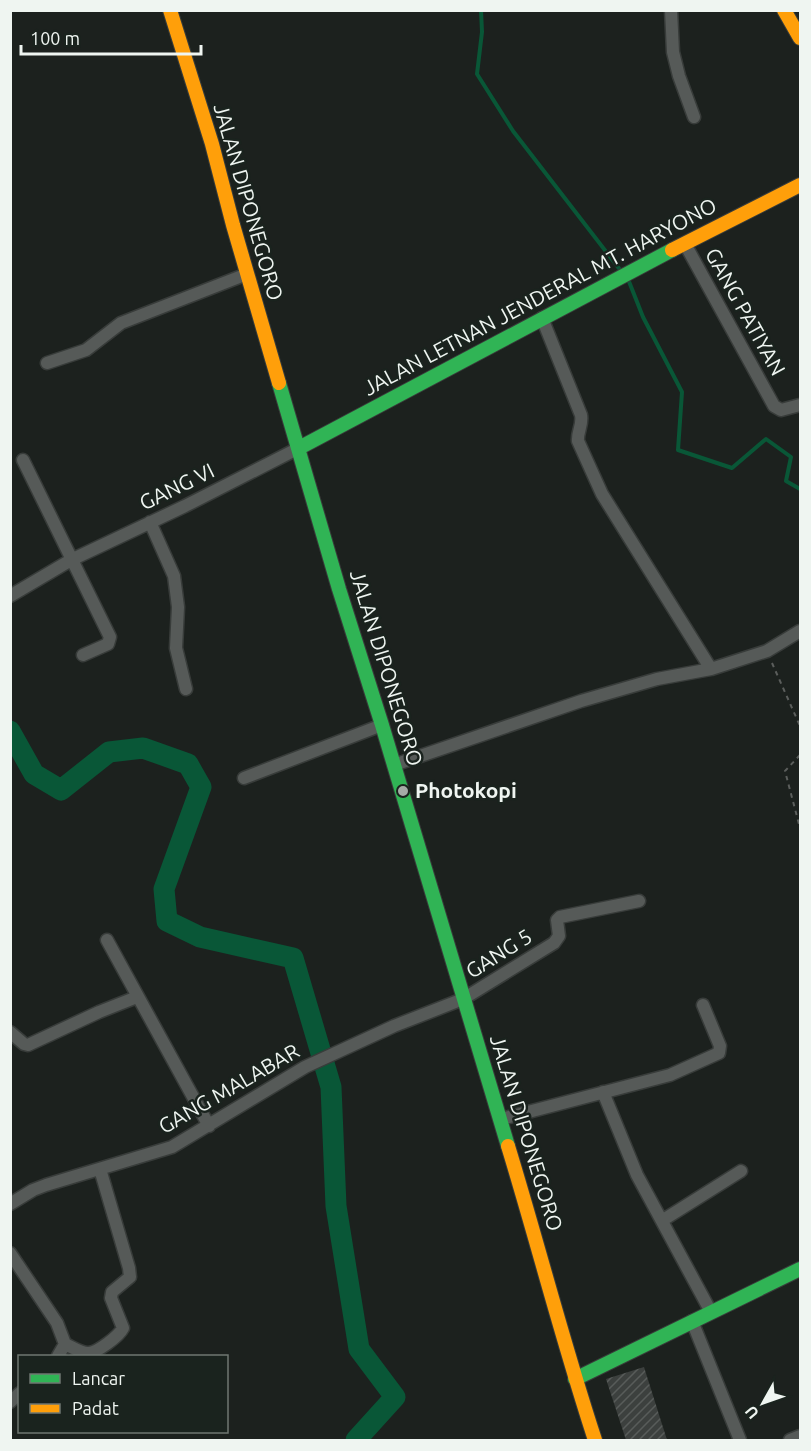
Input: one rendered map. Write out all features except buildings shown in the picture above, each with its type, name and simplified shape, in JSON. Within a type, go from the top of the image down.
[{"type":"main road","name":"JALAN DIPONEGORO","points":[[170,10],[212,144],[247,274],[339,589],[501,1119],[575,1379],[595,1440]]},
{"type":"main road","points":[[784,10],[801,38]]},
{"type":"main road","name":"JALAN LETNAN JENDERAL MT. HARYONO","points":[[299,448],[638,267],[801,185]]},
{"type":"main road","points":[[575,1379],[800,1269]]},
{"type":"street","points":[[671,10],[673,52],[694,117]]},
{"type":"street","name":"GANG PATIYAN","points":[[685,244],[774,406],[781,410],[801,405]]},
{"type":"street","points":[[47,363],[86,350],[122,323],[247,274]]},
{"type":"street","points":[[542,318],[581,415],[582,425],[578,441],[602,494],[711,669]]},
{"type":"street","name":"GANG VI","points":[[10,596],[71,560],[299,448]]},
{"type":"street","points":[[23,460],[110,637],[108,644],[83,655]]},
{"type":"street","points":[[150,522],[174,576],[178,607],[176,648],[186,689]]},
{"type":"street","points":[[394,765],[581,701],[657,679],[711,669],[767,651],[801,631]]},
{"type":"street","points":[[244,778],[382,725]]},
{"type":"street","name":"GANG 5","points":[[463,999],[554,943],[559,936],[557,920],[560,917],[639,901]]},
{"type":"street","points":[[107,940],[209,1126]]},
{"type":"street","points":[[10,1032],[28,1045],[137,997]]},
{"type":"street","name":"GANG MALABAR","points":[[10,1204],[33,1190],[172,1147],[305,1067],[349,1046],[463,999]]},
{"type":"street","points":[[501,1119],[670,1075],[719,1053],[720,1046],[703,1005]]},
{"type":"street","points":[[603,1092],[637,1175],[711,1312]]},
{"type":"street","points":[[10,1253],[57,1323],[65,1344],[85,1353],[95,1352],[120,1334],[123,1328],[111,1298],[112,1292],[130,1277],[129,1268],[100,1169]]},
{"type":"street","points":[[663,1220],[741,1171]]},
{"type":"street","points":[[692,1321],[740,1440]]},
{"type":"street","points":[[59,1355],[65,1344]]},
{"type":"street","points":[[790,1440],[801,1436]]},
{"type":"path","points":[[767,651],[801,726]]},
{"type":"path","points":[[801,755],[785,771],[801,828]]},
{"type":"waterway","points":[[481,10],[482,32],[477,74],[513,131],[621,271]]},
{"type":"waterway","points":[[628,279],[643,317],[682,392],[678,450],[732,468],[766,439],[791,457],[786,481],[800,489]]},
{"type":"waterway","points":[[10,731],[34,774],[61,790],[109,752],[143,748],[188,764],[201,787],[164,889],[167,921],[200,937],[293,958],[331,1087],[336,1206],[359,1349],[395,1397],[356,1440]]},
{"type":"traffic: fast","points":[[299,448],[672,250]]},
{"type":"traffic: fast","points":[[279,383],[508,1146]]},
{"type":"traffic: fast","points":[[575,1379],[800,1269]]},
{"type":"traffic: slow","points":[[170,10],[212,144],[279,383]]},
{"type":"traffic: slow","points":[[784,10],[800,38]]},
{"type":"traffic: slow","points":[[672,250],[800,185]]},
{"type":"traffic: slow","points":[[508,1146],[595,1440]]},
{"type":"place","name":"Photokopi","points":[[403,791]]}]
